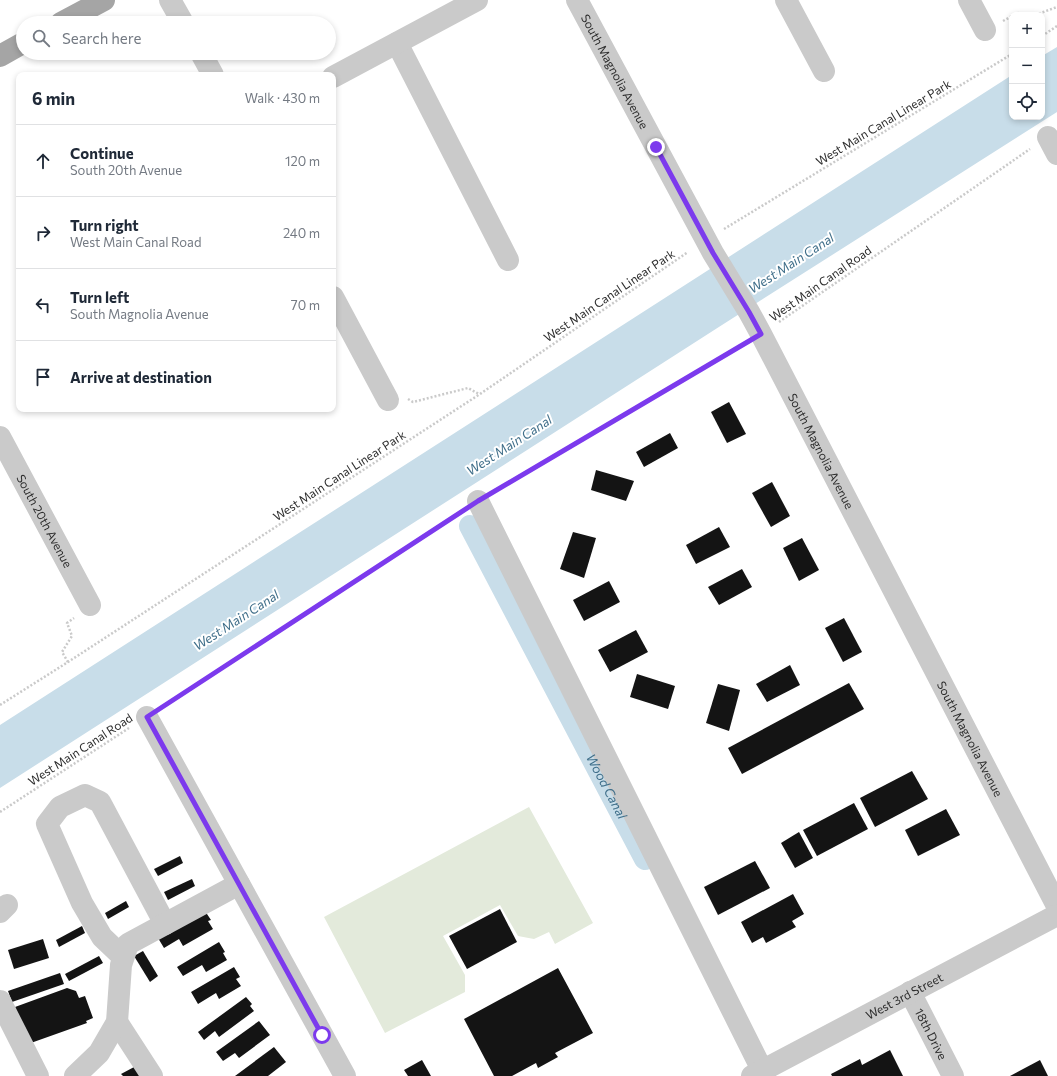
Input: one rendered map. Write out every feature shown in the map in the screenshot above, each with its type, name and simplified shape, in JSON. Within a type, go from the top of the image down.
[{"type":"main road","points":[[74,16],[104,0]]},
{"type":"main road","points":[[0,56],[16,47]]},
{"type":"street","points":[[170,0],[180,16]]},
{"type":"street","points":[[336,75],[478,0]]},
{"type":"street","name":"South Magnolia Avenue","points":[[577,0],[713,253],[761,334],[1057,906]]},
{"type":"street","points":[[786,0],[824,71]]},
{"type":"street","points":[[969,0],[985,30]]},
{"type":"street","points":[[397,43],[508,260]]},
{"type":"street","points":[[205,60],[211,72]]},
{"type":"street","points":[[336,302],[396,398]]},
{"type":"street","name":"South 20th Avenue","points":[[0,437],[90,605]]},
{"type":"street","points":[[478,501],[759,1074]]},
{"type":"street","points":[[147,717],[345,1076]]},
{"type":"street","points":[[123,957],[102,937],[82,903],[47,824],[60,807],[86,795],[100,802],[165,924]]},
{"type":"street","points":[[75,1076],[99,1053],[117,1022],[120,965],[128,944],[239,884]]},
{"type":"street","name":"West 3rd Street","points":[[759,1074],[910,992],[1057,915]]},
{"type":"street","name":"18th Drive","points":[[910,992],[953,1076]]},
{"type":"street","points":[[0,1001],[38,1076]]},
{"type":"street","points":[[117,1022],[152,1076]]},
{"type":"path","points":[[1043,12],[1057,7]]},
{"type":"path","points":[[1045,34],[1057,26]]},
{"type":"path","name":"West Main Canal Linear Park","points":[[723,230],[1009,56]]},
{"type":"path","name":"West Main Canal Road","points":[[0,812],[478,501],[761,334],[1052,145]]},
{"type":"path","name":"West Main Canal Linear Park","points":[[0,704],[68,662],[480,394],[685,254]]},
{"type":"path","points":[[396,398],[413,402],[468,388],[480,394]]},
{"type":"path","points":[[67,623],[72,636],[62,652],[68,662]]},
{"type":"green space","points":[[529,807],[593,923],[555,944],[549,932],[534,939],[518,936],[500,905],[443,936],[465,975],[465,992],[385,1033],[324,917]]},
{"type":"water","points":[[1057,47],[1057,112],[1045,120],[1045,84],[1045,54]]},
{"type":"water","name":"West Main Canal","points":[[1009,77],[1009,120],[1044,120],[0,788],[0,725]]},
{"type":"building","points":[[729,402],[746,434],[727,443],[711,412]]},
{"type":"building","points":[[670,433],[678,448],[644,467],[636,452]]},
{"type":"building","points":[[596,470],[634,481],[626,501],[591,490]]},
{"type":"building","points":[[772,482],[790,516],[771,527],[752,493]]},
{"type":"building","points":[[719,527],[730,547],[696,564],[686,545]]},
{"type":"building","points":[[573,532],[596,538],[584,578],[560,569]]},
{"type":"building","points":[[802,538],[819,570],[799,581],[783,548]]},
{"type":"building","points":[[742,569],[752,587],[719,605],[708,587]]},
{"type":"building","points":[[609,581],[620,602],[584,621],[573,600]]},
{"type":"building","points":[[844,618],[862,652],[843,662],[825,628]]},
{"type":"building","points":[[636,630],[648,652],[610,672],[598,650]]},
{"type":"building","points":[[790,665],[800,685],[767,702],[756,684]]},
{"type":"building","points":[[637,674],[675,686],[668,709],[630,697]]},
{"type":"building","points":[[849,683],[864,709],[742,774],[728,748]]},
{"type":"building","points":[[718,684],[740,690],[729,731],[706,723]]},
{"type":"building","points":[[912,771],[928,799],[875,827],[860,798]]},
{"type":"building","points":[[854,803],[868,829],[817,856],[803,830]]},
{"type":"building","points":[[946,809],[960,835],[918,856],[905,830]]},
{"type":"building","points":[[799,832],[813,858],[795,868],[781,843]]},
{"type":"building","points":[[180,856],[183,863],[158,876],[154,869]]},
{"type":"building","points":[[755,861],[770,888],[718,915],[704,887]]},
{"type":"building","points":[[192,879],[195,886],[168,900],[164,892]]},
{"type":"building","points":[[793,894],[804,914],[792,921],[796,927],[766,943],[763,937],[752,943],[741,922]]},
{"type":"building","points":[[126,901],[129,907],[108,919],[105,913]]},
{"type":"building","points":[[500,909],[517,942],[467,969],[449,936]]},
{"type":"building","points":[[205,911],[211,920],[208,921],[213,929],[183,946],[179,939],[164,948],[158,938]]},
{"type":"building","points":[[82,926],[85,933],[59,947],[56,940]]},
{"type":"building","points":[[43,939],[49,958],[14,969],[8,950]]},
{"type":"building","points":[[219,942],[225,952],[223,953],[227,960],[206,972],[202,965],[183,976],[177,967]]},
{"type":"building","points":[[143,951],[158,976],[150,982],[134,956]]},
{"type":"building","points":[[99,956],[103,963],[69,981],[65,974]]},
{"type":"building","points":[[234,967],[240,977],[236,979],[241,986],[219,999],[216,993],[198,1004],[191,992]]},
{"type":"building","points":[[558,968],[593,1033],[555,1053],[558,1057],[538,1068],[536,1063],[512,1076],[494,1076],[464,1019]]},
{"type":"building","points":[[60,973],[64,984],[12,1002],[8,991]]},
{"type":"building","points":[[67,988],[76,991],[79,998],[85,996],[93,1018],[86,1021],[87,1023],[28,1044],[15,1007]]},
{"type":"building","points":[[246,997],[252,1004],[250,1006],[254,1011],[219,1037],[215,1031],[204,1040],[198,1032]]},
{"type":"building","points":[[259,1021],[270,1035],[239,1058],[235,1053],[223,1061],[216,1052]]},
{"type":"building","points":[[274,1047],[286,1062],[268,1076],[235,1076]]},
{"type":"building","points":[[890,1050],[903,1076],[832,1076],[831,1074],[860,1059],[862,1065]]},
{"type":"building","points":[[422,1060],[431,1076],[408,1076],[404,1070]]},
{"type":"building","points":[[1040,1060],[1048,1076],[1010,1076]]},
{"type":"building","points":[[136,1066],[142,1076],[123,1076],[121,1074]]},
{"type":"waterway","name":"Wood Canal","points":[[470,526],[645,859]]},
{"type":"route","points":[[322,1035],[147,717],[478,501],[761,334],[713,253],[656,147]]}]
